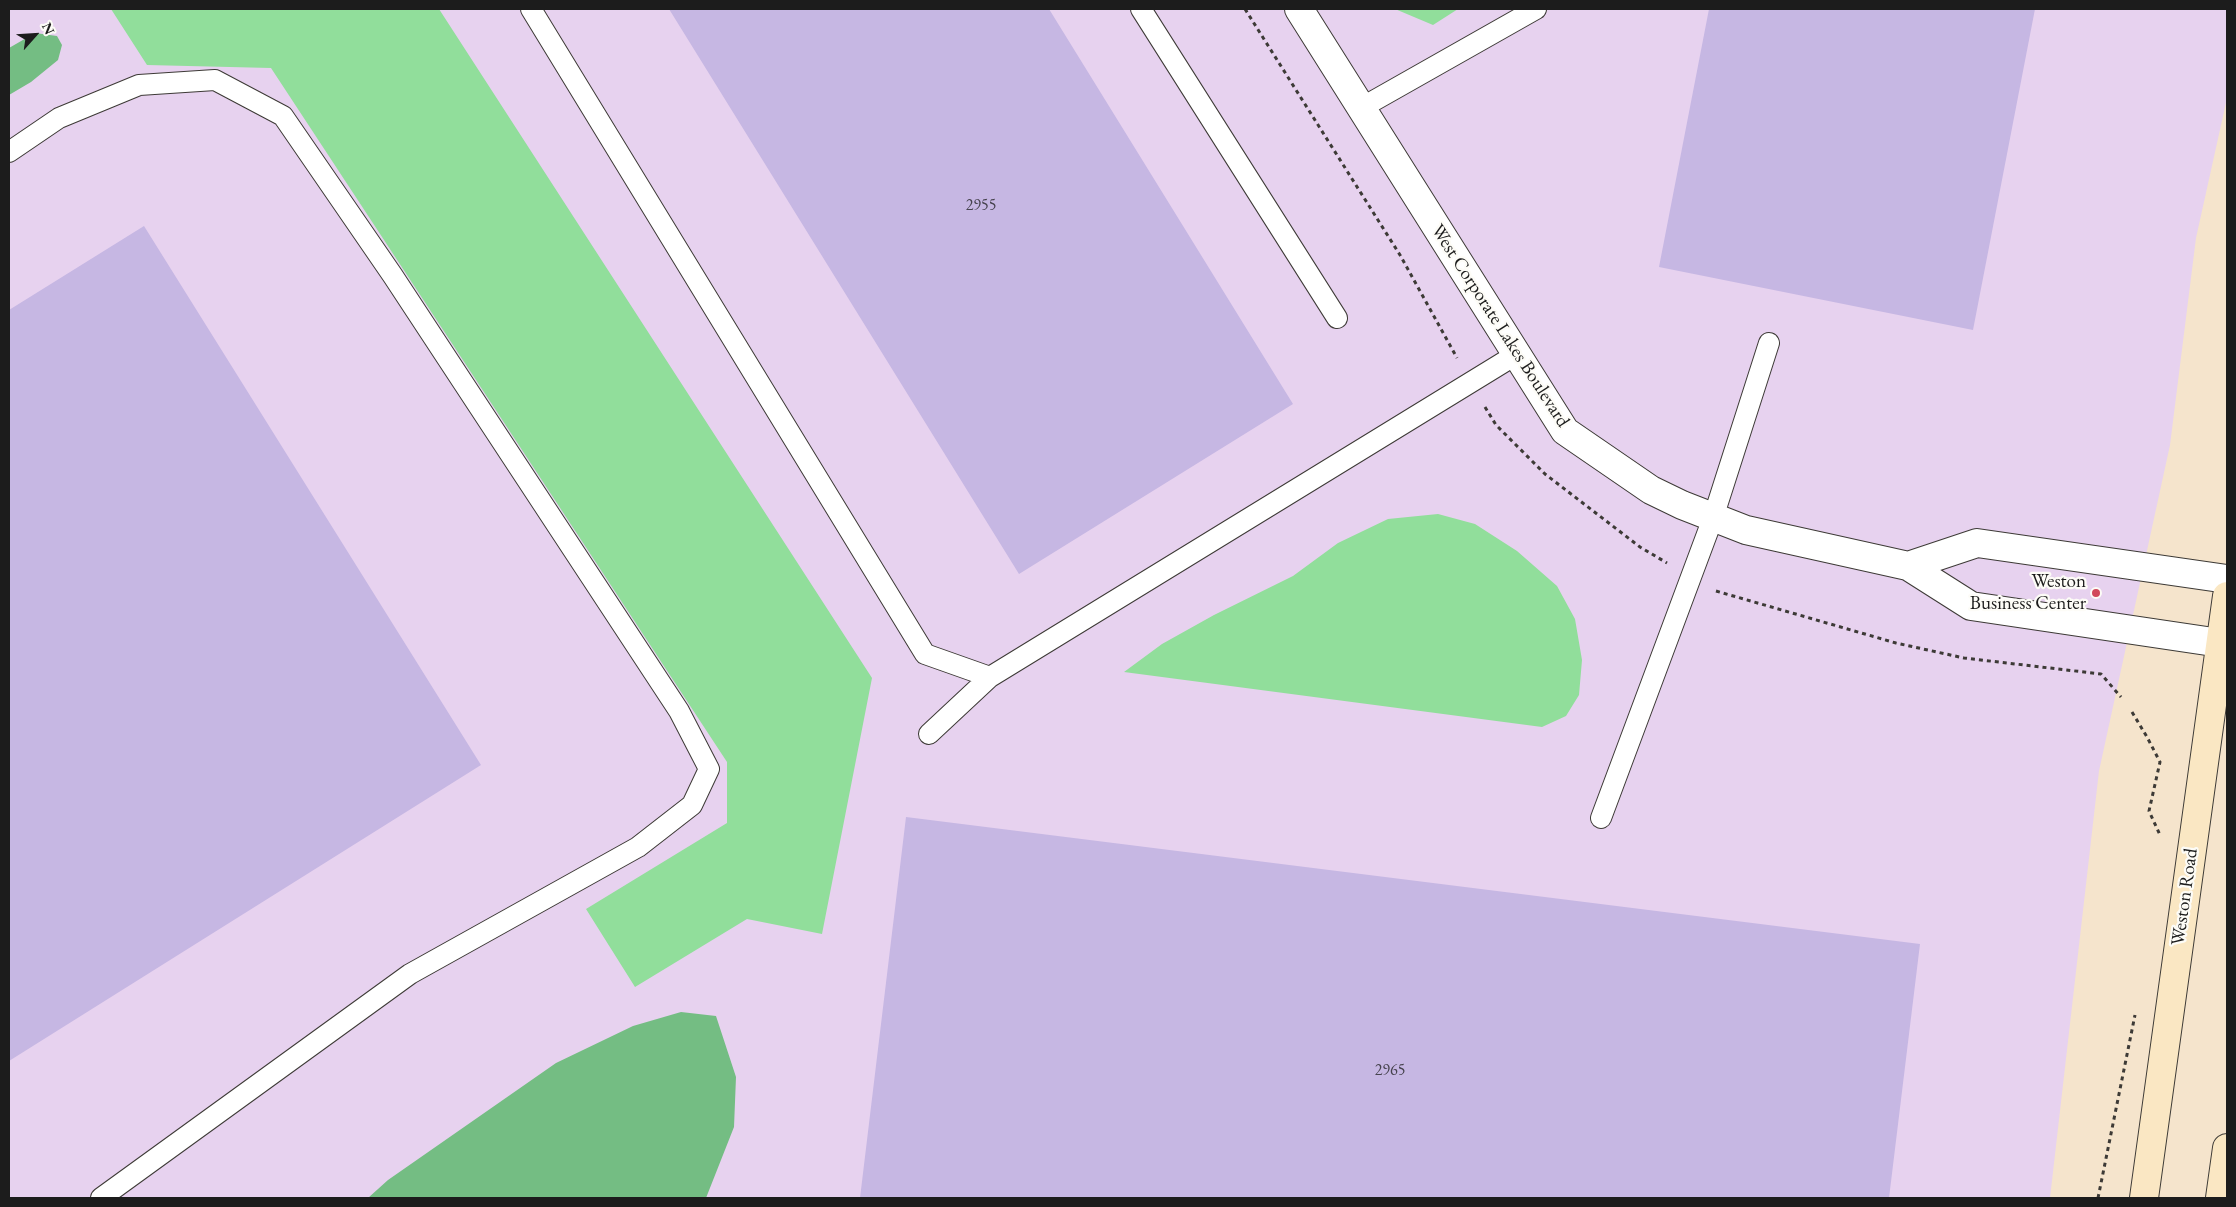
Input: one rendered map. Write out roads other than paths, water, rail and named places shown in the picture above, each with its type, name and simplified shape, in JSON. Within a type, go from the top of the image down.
[{"type":"main road","name":"Weston Road","points":[[2144,1198],[2224,643],[2227,596]]},
{"type":"main road","points":[[2220,1198],[2227,1148]]},
{"type":"street","name":"West Corporate Lakes Boulevard","points":[[1299,9],[1565,431],[1651,490],[1713,518],[1781,539],[1908,566],[1971,606],[2224,643]]},
{"type":"street","points":[[1908,566],[1977,543],[2227,578]]},
{"type":"lane","points":[[530,9],[925,654],[990,677]]},
{"type":"lane","points":[[1141,9],[1337,318]]},
{"type":"lane","points":[[1361,108],[1536,9]]},
{"type":"lane","points":[[9,152],[59,118],[139,86],[215,80],[284,116],[393,276],[679,711],[708,770],[692,805],[638,847],[410,974],[101,1198]]},
{"type":"lane","points":[[1601,818],[1713,518],[1770,343]]},
{"type":"lane","points":[[929,734],[990,677],[1517,354]]},
{"type":"place","name":"Weston Business Center","points":[[2096,593]]}]
